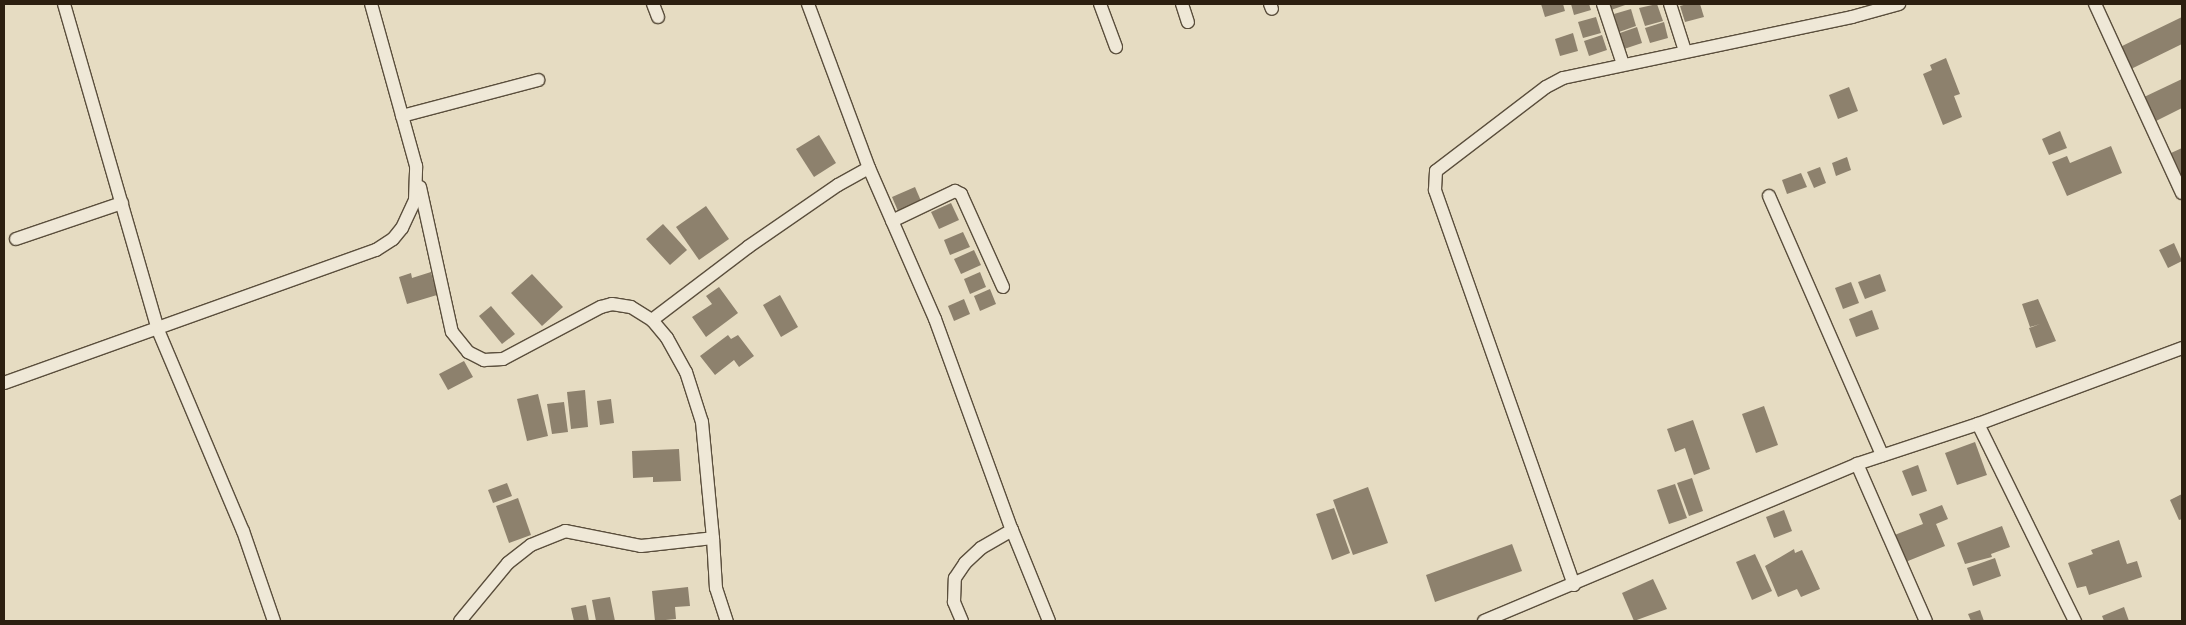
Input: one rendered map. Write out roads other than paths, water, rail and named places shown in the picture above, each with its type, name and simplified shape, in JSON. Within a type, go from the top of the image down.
[{"type":"street","points":[[64,4],[158,330],[243,531],[274,621]]},
{"type":"street","points":[[371,4],[416,166],[452,332],[468,352],[484,360],[503,359],[601,307],[612,304],[631,306],[652,320],[677,352],[702,422],[716,588],[727,621]]},
{"type":"street","points":[[654,4],[658,17]]},
{"type":"street","points":[[808,4],[869,168],[935,319],[1012,530],[1049,621]]},
{"type":"street","points":[[1100,4],[1116,47]]},
{"type":"street","points":[[1182,4],[1188,22]]},
{"type":"street","points":[[1603,4],[1623,64]]},
{"type":"street","points":[[1670,4],[1686,51]]},
{"type":"street","points":[[1574,585],[1434,190],[1434,176],[1442,164],[1554,82],[1623,64],[1852,17],[1899,4]]},
{"type":"street","points":[[2095,4],[2182,193]]},
{"type":"street","points":[[402,116],[538,80]]},
{"type":"street","points":[[4,383],[158,330],[376,250],[402,228],[415,200],[416,166]]},
{"type":"street","points":[[652,320],[748,247],[838,185],[869,168]]},
{"type":"street","points":[[892,221],[956,191],[961,194],[1004,287]]},
{"type":"street","points":[[1769,196],[1882,456]]},
{"type":"street","points":[[16,240],[122,203]]},
{"type":"street","points":[[1484,621],[1501,618],[1857,464],[1978,424],[2182,348]]},
{"type":"street","points":[[1978,424],[2075,621]]},
{"type":"street","points":[[1857,464],[1926,621]]},
{"type":"street","points":[[962,621],[954,602],[955,578],[965,562],[981,548],[1012,530]]},
{"type":"street","points":[[460,621],[508,564],[544,538],[564,532],[641,546],[713,538]]}]
